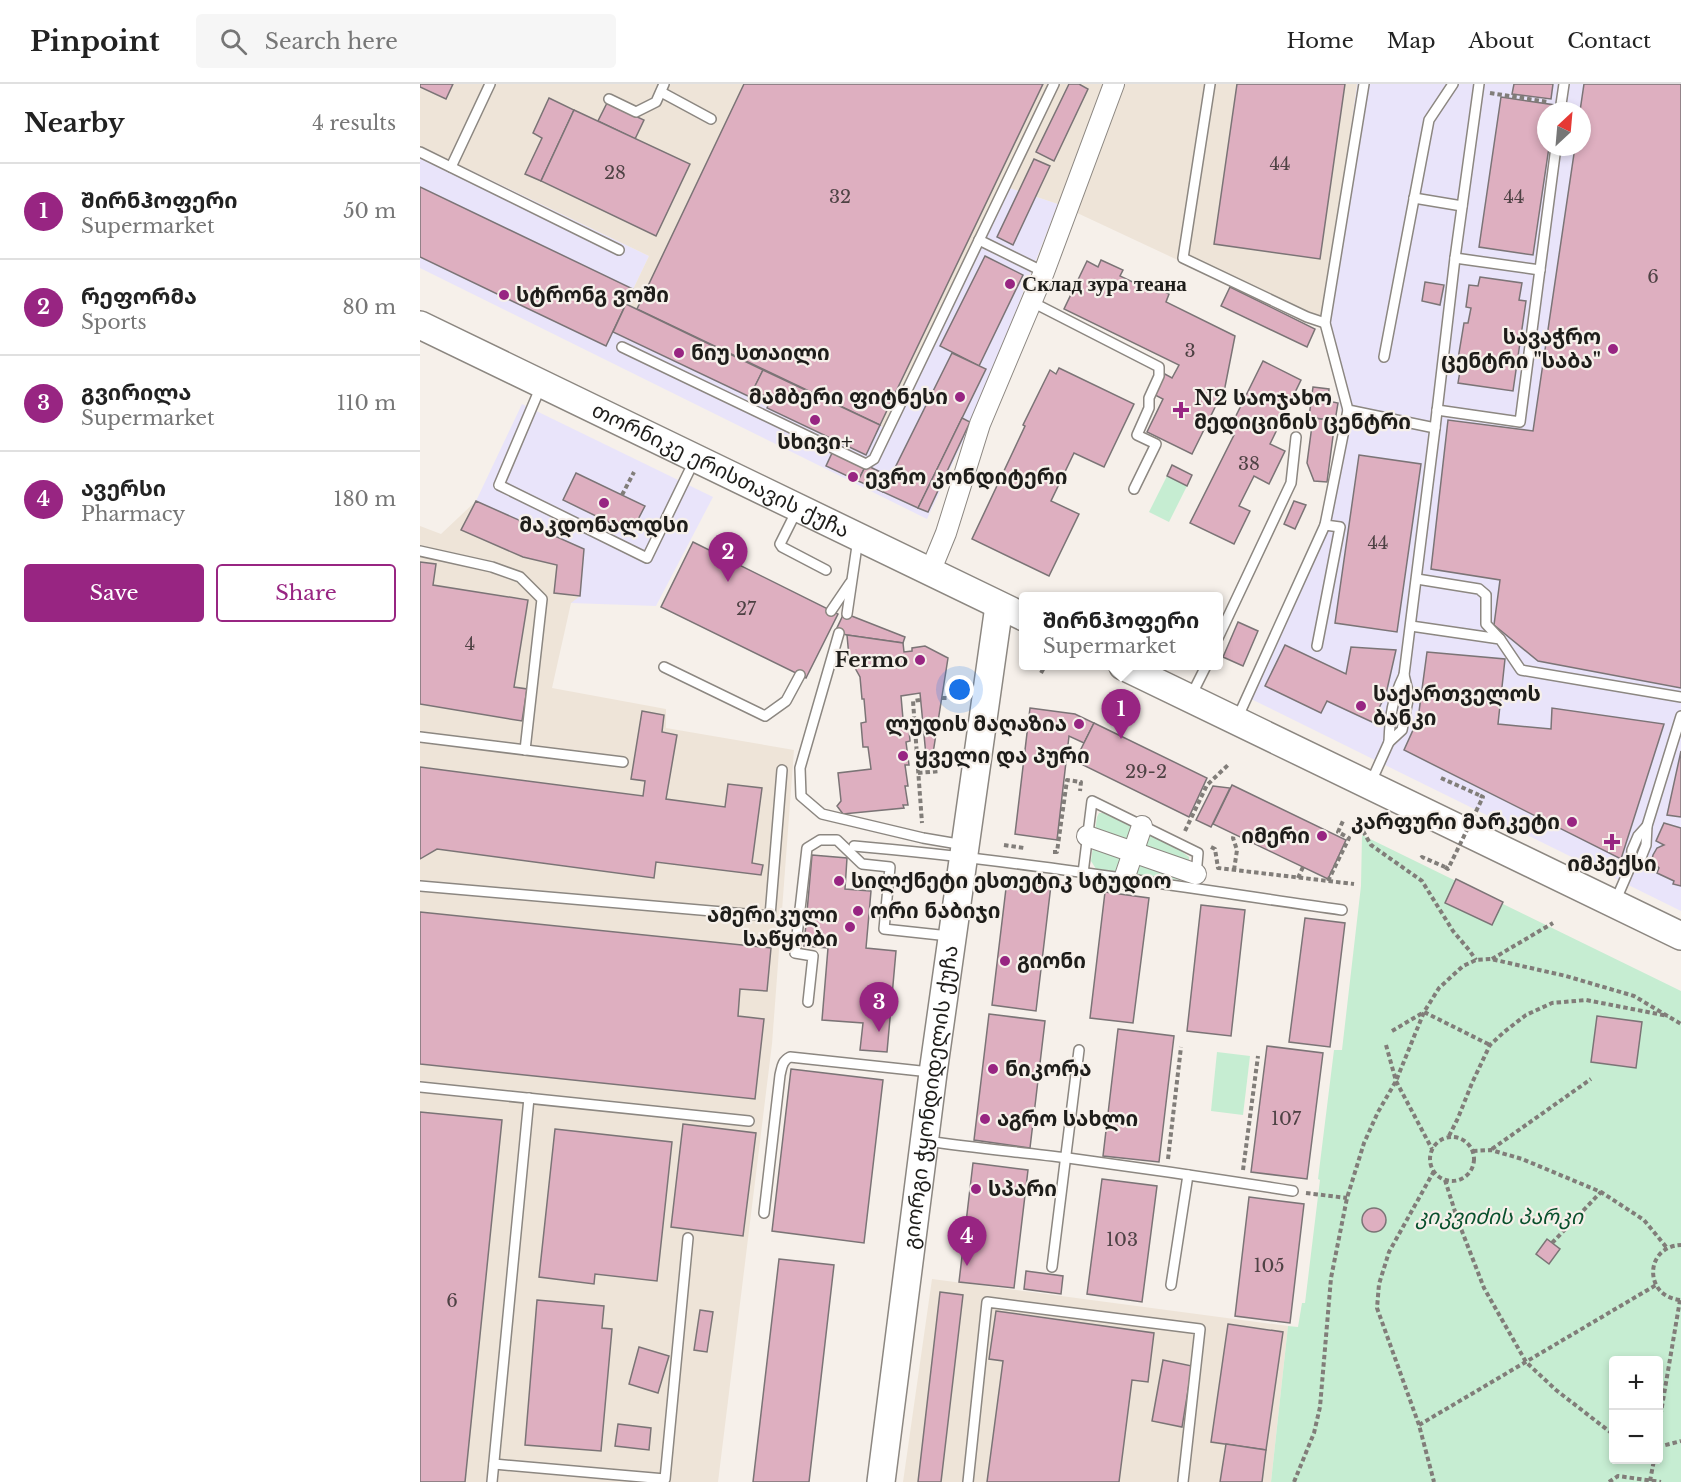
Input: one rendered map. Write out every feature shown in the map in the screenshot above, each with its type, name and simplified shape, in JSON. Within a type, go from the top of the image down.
[{"type":"main road","name":"თორნიკე ერისთავის ქუჩა","points":[[420,325],[1019,615]]},
{"type":"main road","name":"გიორგი ჭყონდიდელის ქუჩა","points":[[881,1482],[933,1073],[999,606]]},
{"type":"main road","points":[[1131,670],[1681,936]]},
{"type":"street","points":[[930,572],[946,533],[980,424],[1044,272],[1114,84]]},
{"type":"street","points":[[1124,879],[1142,826]]},
{"type":"street","points":[[1087,836],[1133,852],[1196,881]]},
{"type":"lane","points":[[451,167],[490,84]]},
{"type":"lane","points":[[622,347],[866,464],[874,459],[1054,84]]},
{"type":"lane","points":[[1210,84],[1183,258],[1307,317],[1325,323]]},
{"type":"lane","points":[[1236,720],[1325,525],[1347,410],[1325,323],[1365,84]]},
{"type":"lane","points":[[1383,357],[1429,120],[1453,84]]},
{"type":"lane","points":[[1389,742],[1390,723],[1396,693],[1404,675],[1411,626],[1455,258],[1479,84]]},
{"type":"lane","points":[[1561,102],[1564,84]]},
{"type":"lane","points":[[609,99],[636,112],[656,102],[663,88],[711,119]]},
{"type":"lane","points":[[420,152],[619,250]]},
{"type":"lane","points":[[1437,410],[1520,422],[1555,156]]},
{"type":"lane","points":[[1414,198],[1462,206]]},
{"type":"lane","points":[[979,240],[1044,272]]},
{"type":"lane","points":[[1455,258],[1540,270]]},
{"type":"lane","points":[[1032,302],[1159,367],[1159,376],[1149,398],[1149,408],[1137,435],[1156,444],[1134,489]]},
{"type":"lane","points":[[542,384],[500,485],[647,558],[696,458]]},
{"type":"lane","points":[[1347,410],[1435,428]]},
{"type":"lane","points":[[1223,627],[1291,483],[1296,436]]},
{"type":"lane","points":[[798,508],[781,541],[782,547],[826,570]]},
{"type":"lane","points":[[1317,646],[1340,528],[1325,525]]},
{"type":"lane","points":[[847,614],[858,537]]},
{"type":"lane","points":[[420,551],[492,567],[520,577],[542,599],[525,750]]},
{"type":"lane","points":[[831,611],[853,579]]},
{"type":"lane","points":[[1417,579],[1479,589],[1486,595],[1486,624],[1500,639],[1521,670],[1681,697]]},
{"type":"lane","points":[[1411,626],[1500,639]]},
{"type":"lane","points":[[839,633],[800,768],[801,796],[822,814],[923,838],[965,851],[1083,873],[1124,879],[1196,881],[1342,910]]},
{"type":"lane","points":[[664,667],[765,716],[786,701],[800,675]]},
{"type":"lane","points":[[1190,698],[1204,670]]},
{"type":"lane","points":[[1369,784],[1389,742],[1402,730],[1409,695],[1404,675]]},
{"type":"lane","points":[[1614,904],[1631,865],[1640,860],[1646,845],[1647,826],[1681,716]]},
{"type":"lane","points":[[420,737],[622,762]]},
{"type":"lane","points":[[420,886],[770,916],[782,770]]},
{"type":"lane","points":[[1083,873],[1092,801],[1198,853],[1196,881]]},
{"type":"lane","points":[[808,1002],[813,956],[795,953],[807,848],[820,840],[837,840],[862,864],[890,867],[884,929],[952,936]]},
{"type":"lane","points":[[854,846],[965,851]]},
{"type":"lane","points":[[1053,1267],[1079,1050]]},
{"type":"lane","points":[[764,1214],[780,1075],[785,1060],[790,1057],[933,1073]]},
{"type":"lane","points":[[420,1087],[749,1121]]},
{"type":"lane","points":[[492,1482],[529,1098]]},
{"type":"lane","points":[[925,1140],[1293,1191]]},
{"type":"lane","points":[[1172,1285],[1188,1175]]},
{"type":"lane","points":[[494,1464],[665,1479],[688,1238]]},
{"type":"lane","points":[[968,1482],[987,1302],[1200,1329],[1183,1482]]},
{"type":"path","points":[[1492,94],[1551,102]]},
{"type":"path","points":[[622,495],[634,472]]},
{"type":"path","points":[[942,698],[950,698]]},
{"type":"path","points":[[920,700],[913,701],[923,838]]},
{"type":"path","points":[[1178,844],[1207,785],[1228,765]]},
{"type":"path","points":[[918,773],[939,771]]},
{"type":"path","points":[[1421,858],[1448,869],[1483,797],[1441,778]]},
{"type":"path","points":[[1047,851],[1057,852],[1067,780],[1081,782]]},
{"type":"path","points":[[1328,881],[1349,838],[1338,832],[1343,821]]},
{"type":"path","points":[[1363,831],[1371,844],[1422,880],[1453,931],[1476,960]]},
{"type":"path","points":[[1183,834],[1215,849],[1218,868],[1354,884]]},
{"type":"path","points":[[1234,834],[1237,850],[1234,870]]},
{"type":"path","points":[[1004,845],[1026,848]]},
{"type":"path","points":[[1298,878],[1303,867]]},
{"type":"path","points":[[1491,959],[1553,923]]},
{"type":"path","points":[[1294,1482],[1314,1433],[1320,1407],[1331,1278],[1347,1198],[1364,1143],[1396,1081],[1424,1012],[1439,988],[1463,966],[1476,960],[1491,959],[1566,976],[1634,996],[1681,1024]]},
{"type":"path","points":[[1449,1136],[1490,1045],[1526,1015],[1552,1003],[1586,1000],[1671,1017]]},
{"type":"path","points":[[1392,1031],[1424,1012]]},
{"type":"path","points":[[1424,1012],[1490,1045]]},
{"type":"path","points":[[1386,1045],[1396,1081],[1432,1149]]},
{"type":"path","points":[[1167,1172],[1180,1047]]},
{"type":"path","points":[[1241,1183],[1258,1056]]},
{"type":"path","points":[[1491,1150],[1591,1079]]},
{"type":"path","points":[[1449,1136],[1464,1140],[1470,1145],[1475,1158],[1474,1165],[1466,1176],[1452,1181],[1445,1180],[1434,1171],[1430,1156],[1432,1149],[1442,1138],[1449,1136]]},
{"type":"path","points":[[1473,1151],[1491,1150],[1522,1159],[1601,1192],[1644,1220],[1667,1248]]},
{"type":"path","points":[[1434,1171],[1389,1252],[1379,1284],[1377,1308],[1419,1425],[1434,1482]]},
{"type":"path","points":[[1445,1180],[1484,1288],[1526,1362],[1556,1390],[1609,1431]]},
{"type":"path","points":[[1293,1191],[1347,1198]]},
{"type":"path","points":[[1552,1243],[1601,1192]]},
{"type":"path","points":[[1662,1410],[1680,1300],[1666,1296],[1656,1285],[1653,1268],[1660,1253],[1667,1248],[1681,1245]]},
{"type":"path","points":[[1419,1425],[1656,1285]]},
{"type":"path","points":[[1663,1446],[1681,1441]]},
{"type":"path","points":[[1650,1481],[1653,1464]]},
{"type":"path","points":[[1609,1482],[1618,1476],[1661,1482]]},
{"type":"shaded area","points":[[420,84],[1357,84],[1323,328],[1058,204],[1001,185],[885,428],[626,304],[649,256],[420,146]]},
{"type":"shaded area","points":[[1357,84],[1681,84],[1681,911],[1243,695],[1320,524],[1342,415],[1323,328]]},
{"type":"shaded area","points":[[420,146],[649,256],[626,304],[885,428],[1001,185],[1058,204],[972,422],[927,519],[420,268]]},
{"type":"shaded area","points":[[522,404],[713,497],[656,606],[571,603],[476,501]]},
{"type":"shaded area","points":[[476,501],[584,549],[580,596],[571,603],[552,688],[666,709],[666,728],[794,750],[772,1044],[718,1482],[420,1482],[420,526],[441,534]]},
{"type":"shaded area","points":[[932,1279],[1288,1326],[1271,1482],[903,1482]]},
{"type":"green space","points":[[1167,476],[1187,486],[1169,522],[1149,512]]},
{"type":"green space","points":[[1099,813],[1177,848],[1189,857],[1190,868],[1185,878],[1179,880],[1096,869],[1091,861]]},
{"type":"green space","name":"კიკვიძის პარკი","points":[[1362,835],[1681,991],[1681,1482],[1271,1482],[1288,1326],[1298,1327],[1302,1303],[1305,1303],[1334,1050],[1342,1050],[1361,886]]},
{"type":"green space","points":[[1217,1052],[1250,1056],[1243,1115],[1211,1111]]},
{"type":"building","points":[[420,84],[453,84],[446,99],[420,87]]},
{"type":"building","points":[[744,84],[1043,84],[880,425],[637,309]]},
{"type":"building","points":[[1069,84],[1079,84],[1088,89],[1054,161],[1036,152]]},
{"type":"building","points":[[1237,84],[1345,84],[1320,259],[1214,244]]},
{"type":"building","points":[[1514,84],[1553,84],[1551,99],[1512,94]]},
{"type":"building","name":"სავაჭრო ცენტრი \"საბა\"","points":[[1584,84],[1681,84],[1681,688],[1538,661],[1494,625],[1500,580],[1431,569],[1448,420],[1533,431],[1574,156],[1591,156],[1591,102],[1581,102]]},
{"type":"building","points":[[1501,97],[1537,102],[1537,156],[1548,156],[1533,255],[1479,247]]},
{"type":"building","points":[[549,98],[574,110],[541,181],[525,174],[542,138],[533,133]]},
{"type":"building","points":[[607,103],[644,120],[635,139],[598,121]]},
{"type":"building","points":[[574,110],[690,164],[656,236],[541,181]]},
{"type":"building","points":[[1034,159],[1050,166],[1013,245],[997,237]]},
{"type":"building","points":[[420,187],[633,289],[606,346],[420,257]]},
{"type":"building","points":[[985,256],[1023,275],[979,366],[940,346]]},
{"type":"building","points":[[1101,260],[1123,270],[1120,276],[1147,289],[1149,284],[1169,294],[1166,302],[1235,336],[1225,387],[1192,454],[1147,432],[1163,399],[1155,395],[1165,374],[1172,378],[1179,365],[1064,309],[1087,261],[1098,267]]},
{"type":"building","points":[[1480,277],[1522,283],[1519,300],[1526,301],[1513,391],[1458,383],[1460,371],[1456,371],[1464,323],[1468,323],[1471,308],[1466,307],[1469,285],[1478,286]]},
{"type":"building","points":[[1425,282],[1444,285],[1440,305],[1422,301]]},
{"type":"building","points":[[1230,287],[1315,329],[1307,347],[1221,306]]},
{"type":"building","points":[[626,304],[763,370],[750,397],[613,332]]},
{"type":"building","points":[[952,353],[986,369],[918,508],[883,492]]},
{"type":"building","points":[[1263,361],[1301,380],[1270,444],[1285,451],[1269,484],[1254,476],[1239,506],[1250,511],[1234,544],[1190,523],[1234,435],[1228,432]]},
{"type":"building","points":[[1059,368],[1134,404],[1104,467],[1074,453],[1051,501],[1079,514],[1049,576],[972,539],[1050,370],[1056,374]]},
{"type":"building","points":[[763,370],[880,425],[866,455],[767,408],[771,399],[753,390]]},
{"type":"building","points":[[1313,387],[1329,389],[1328,401],[1338,403],[1335,421],[1309,417]]},
{"type":"building","points":[[962,418],[970,422],[928,512],[918,508]]},
{"type":"building","points":[[1313,418],[1335,421],[1327,482],[1314,481],[1307,463]]},
{"type":"building","points":[[833,451],[866,465],[858,481],[826,466]]},
{"type":"building","points":[[1359,455],[1421,464],[1397,632],[1335,623]]},
{"type":"building","points":[[866,465],[891,477],[883,492],[858,481]]},
{"type":"building","points":[[1172,465],[1192,475],[1187,486],[1167,476]]},
{"type":"building","name":"მაკდონალდსი","points":[[576,473],[645,506],[631,533],[563,500]]},
{"type":"building","points":[[476,501],[584,549],[580,596],[554,593],[557,565],[523,557],[461,530]]},
{"type":"building","points":[[1294,501],[1306,505],[1295,529],[1284,524]]},
{"type":"building","points":[[693,542],[838,614],[806,678],[661,607]]},
{"type":"building","points":[[420,562],[436,564],[433,585],[528,600],[514,687],[527,689],[522,721],[420,704]]},
{"type":"building","points":[[844,613],[905,637],[903,643],[835,632]]},
{"type":"building","points":[[1238,622],[1258,631],[1243,666],[1223,657]]},
{"type":"building","points":[[847,635],[903,643],[904,652],[925,646],[948,658],[931,766],[927,766],[920,693],[901,696],[903,719],[908,719],[910,741],[906,742],[909,765],[905,765],[908,786],[905,786],[908,805],[903,805],[904,808],[843,814],[837,806],[841,801],[838,773],[871,769],[868,747],[863,747],[861,723],[866,722],[864,699],[862,699],[860,677],[854,666],[860,658],[849,657]]},
{"type":"building","points":[[1285,645],[1346,674],[1351,647],[1396,650],[1386,694],[1372,722],[1327,701],[1321,713],[1265,686]]},
{"type":"building","points":[[1427,652],[1505,659],[1498,724],[1551,729],[1552,708],[1664,724],[1621,859],[1404,750],[1418,719]]},
{"type":"building","points":[[1030,708],[1075,714],[1094,723],[1084,743],[1069,736],[1057,840],[1015,834]]},
{"type":"building","points":[[642,711],[664,715],[662,732],[677,735],[666,799],[725,807],[728,784],[762,788],[752,863],[763,865],[761,875],[656,862],[654,878],[437,849],[420,859],[420,767],[643,796],[645,781],[631,779]]},
{"type":"building","points":[[1094,723],[1207,778],[1189,817],[1075,761]]},
{"type":"building","points":[[1681,751],[1681,817],[1667,815]]},
{"type":"building","points":[[1232,785],[1346,840],[1328,879],[1213,824]]},
{"type":"building","points":[[1213,786],[1230,788],[1211,827],[1196,820]]},
{"type":"building","points":[[1664,823],[1681,828],[1681,886],[1673,884],[1674,881],[1657,873],[1659,868],[1652,859],[1657,848],[1664,845],[1656,841]]},
{"type":"building","points":[[812,855],[847,858],[845,889],[871,891],[866,948],[896,951],[887,1052],[860,1050],[863,1023],[822,1020],[828,948],[804,946]]},
{"type":"building","points":[[1456,879],[1503,902],[1492,925],[1445,903]]},
{"type":"building","points":[[1007,880],[1051,885],[1036,1011],[992,1005]]},
{"type":"building","points":[[1105,892],[1149,898],[1133,1023],[1090,1018]]},
{"type":"building","points":[[1201,905],[1245,910],[1231,1036],[1187,1031]]},
{"type":"building","points":[[420,912],[771,948],[767,991],[740,989],[738,1016],[764,1019],[755,1099],[420,1064]]},
{"type":"building","points":[[1305,918],[1345,923],[1330,1047],[1289,1042]]},
{"type":"building","points":[[989,1014],[1045,1021],[1030,1148],[974,1140]]},
{"type":"building","points":[[1597,1016],[1642,1022],[1636,1068],[1591,1062]]},
{"type":"building","points":[[1118,1029],[1174,1036],[1159,1162],[1103,1156]]},
{"type":"building","points":[[1267,1046],[1323,1053],[1307,1179],[1251,1172]]},
{"type":"building","points":[[791,1069],[883,1080],[864,1243],[772,1231]]},
{"type":"building","points":[[420,1112],[502,1120],[465,1482],[420,1482]]},
{"type":"building","points":[[683,1124],[756,1133],[743,1236],[671,1227]]},
{"type":"building","points":[[555,1129],[672,1142],[657,1281],[595,1274],[594,1284],[539,1277]]},
{"type":"building","points":[[973,1163],[1028,1170],[1014,1288],[959,1282]]},
{"type":"building","points":[[1102,1179],[1157,1186],[1142,1302],[1087,1294]]},
{"type":"building","points":[[1249,1197],[1304,1204],[1290,1323],[1235,1316]]},
{"type":"building","points":[[1374,1208],[1383,1211],[1386,1220],[1383,1229],[1374,1232],[1365,1229],[1362,1220],[1365,1211]]},
{"type":"building","points":[[1547,1239],[1560,1249],[1549,1264],[1536,1254]]},
{"type":"building","points":[[779,1259],[834,1265],[809,1482],[753,1482]]},
{"type":"building","points":[[1026,1271],[1063,1276],[1061,1294],[1024,1289]]},
{"type":"building","points":[[940,1292],[963,1295],[941,1482],[918,1482]]},
{"type":"building","points":[[537,1300],[604,1306],[602,1328],[612,1329],[601,1451],[525,1445]]},
{"type":"building","points":[[700,1310],[713,1312],[707,1352],[694,1350]]},
{"type":"building","points":[[996,1311],[1154,1333],[1148,1382],[1132,1380],[1119,1482],[987,1482],[1003,1361],[989,1359]]},
{"type":"building","points":[[1228,1324],[1283,1332],[1266,1450],[1211,1442]]},
{"type":"building","points":[[639,1347],[669,1356],[658,1393],[629,1384]]},
{"type":"building","points":[[1163,1360],[1192,1366],[1182,1427],[1152,1421]]},
{"type":"building","points":[[618,1424],[651,1428],[649,1450],[615,1446]]},
{"type":"building","points":[[1226,1444],[1266,1450],[1262,1482],[1220,1482]]},
{"type":"place","name":"Склад зура теана","points":[[1010,284]]},
{"type":"place","name":"სტრონგ ვოში","points":[[504,295]]},
{"type":"place","name":"სავაჭრო ცენტრი \"საბა\"","points":[[1613,349]]},
{"type":"place","name":"ნიუ სთაილი","points":[[679,353]]},
{"type":"place","name":"მამბერი ფიტნესი","points":[[960,397]]},
{"type":"place","name":"N2 საოჯახო მედიცინის ცენტრი","points":[[1181,410]]},
{"type":"place","name":"სხივი+","points":[[815,420]]},
{"type":"place","name":"ევრო კონდიტერი","points":[[853,477]]},
{"type":"place","name":"მაკდონალდსი","points":[[604,503]]},
{"type":"place","name":"რეფორმა","points":[[728,582]]},
{"type":"place","name":"Fermo","points":[[920,660]]},
{"type":"place","name":"საქართველოს ბანკი","points":[[1361,706]]},
{"type":"place","name":"ლუდის მაღაზია","points":[[1079,724]]},
{"type":"place","name":"შირნჰოფერი","points":[[1121,739]]},
{"type":"place","name":"ყველი და პური","points":[[903,756]]},
{"type":"place","name":"კარფური მარკეტი","points":[[1572,822]]},
{"type":"place","name":"იმერი","points":[[1322,836]]},
{"type":"place","name":"იმპექსი","points":[[1612,842]]},
{"type":"place","name":"სილქნეტი ესთეტიკ სტუდიო","points":[[839,881]]},
{"type":"place","name":"ორი ნაბიჯი","points":[[858,911]]},
{"type":"place","name":"ამერიკული საწყობი","points":[[850,927]]},
{"type":"place","name":"გიონი","points":[[1005,961]]},
{"type":"place","name":"გვირილა","points":[[879,1032]]},
{"type":"place","name":"ნიკორა","points":[[993,1069]]},
{"type":"place","name":"აგრო სახლი","points":[[985,1119]]},
{"type":"place","name":"სპარი","points":[[976,1189]]},
{"type":"place","name":"ავერსი","points":[[967,1266]]}]
